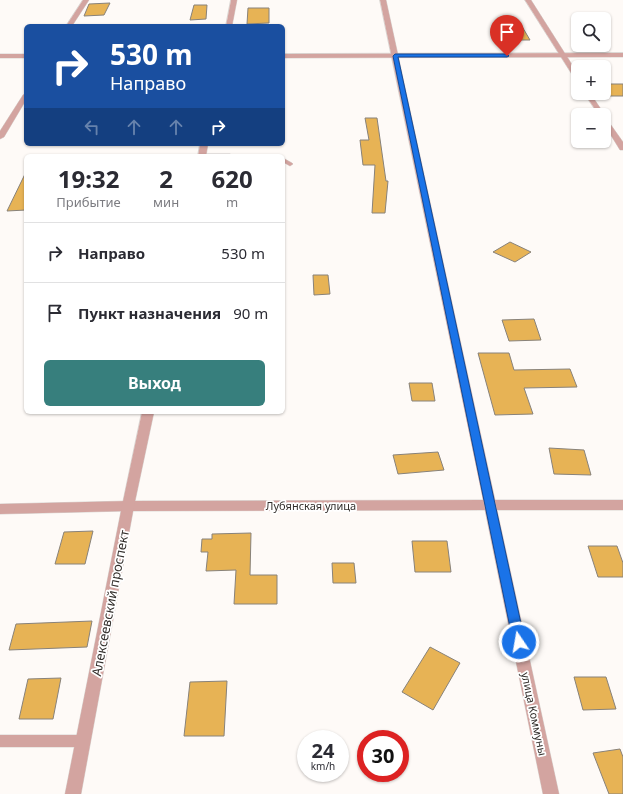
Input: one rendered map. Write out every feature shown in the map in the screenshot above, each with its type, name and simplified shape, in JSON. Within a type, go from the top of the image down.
[{"type":"street","points":[[70,24],[86,0]]},
{"type":"street","points":[[229,24],[234,0]]},
{"type":"street","name":"улица Коммуны","points":[[383,0],[551,794]]},
{"type":"street","points":[[528,0],[571,68]]},
{"type":"street","points":[[285,56],[623,55]]},
{"type":"street","points":[[0,56],[24,56]]},
{"type":"street","points":[[0,137],[24,98]]},
{"type":"street","points":[[611,130],[623,148]]},
{"type":"street","name":"Алексеевский проспект","points":[[73,794],[128,506],[148,414]]},
{"type":"street","name":"Лубянская улица","points":[[0,509],[128,506],[623,505]]},
{"type":"lane","points":[[285,161],[290,164]]},
{"type":"lane","points":[[0,741],[84,741]]},
{"type":"building","points":[[110,3],[104,15],[84,16],[89,4]]},
{"type":"building","points":[[194,5],[207,5],[206,19],[190,20]]},
{"type":"building","points":[[248,8],[269,8],[269,23],[247,24]]},
{"type":"building","points":[[507,23],[520,23],[530,40],[516,40]]},
{"type":"building","points":[[611,84],[623,84],[623,96],[611,96]]},
{"type":"building","points":[[365,118],[377,118],[386,181],[388,181],[385,213],[372,213],[375,165],[363,165],[360,140],[369,140]]},
{"type":"building","points":[[24,176],[24,210],[7,211]]},
{"type":"building","points":[[510,242],[531,252],[515,262],[493,252]]},
{"type":"building","points":[[313,275],[328,275],[330,294],[314,295]]},
{"type":"building","points":[[534,319],[541,340],[509,341],[502,320]]},
{"type":"building","points":[[478,353],[509,353],[514,370],[570,369],[577,387],[524,388],[533,414],[495,415]]},
{"type":"building","points":[[409,383],[432,383],[435,401],[412,401]]},
{"type":"building","points":[[549,448],[584,450],[591,475],[554,474]]},
{"type":"building","points":[[438,452],[444,470],[398,474],[393,455]]},
{"type":"building","points":[[93,531],[85,564],[55,564],[64,532]]},
{"type":"building","points":[[251,533],[250,575],[277,575],[277,604],[234,604],[236,570],[206,571],[208,552],[201,552],[202,539],[212,539],[212,534]]},
{"type":"building","points":[[412,541],[447,541],[451,572],[415,572]]},
{"type":"building","points":[[588,546],[617,546],[623,563],[623,577],[598,577]]},
{"type":"building","points":[[332,563],[354,563],[356,583],[333,583]]},
{"type":"building","points":[[92,621],[87,647],[9,650],[16,624]]},
{"type":"building","points":[[430,647],[460,663],[433,710],[402,692]]},
{"type":"building","points":[[574,677],[606,677],[616,709],[583,710]]},
{"type":"building","points":[[61,678],[53,719],[19,719],[28,679]]},
{"type":"building","points":[[227,681],[224,736],[184,736],[190,682]]},
{"type":"building","points":[[620,749],[623,757],[623,794],[609,794],[593,753]]},
{"type":"route","points":[[507,56],[395,56],[519,642]]}]
